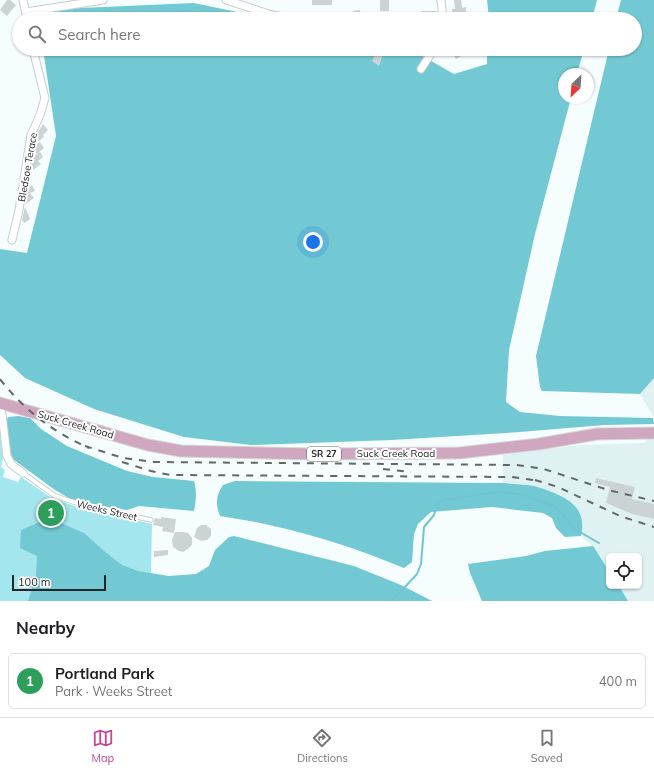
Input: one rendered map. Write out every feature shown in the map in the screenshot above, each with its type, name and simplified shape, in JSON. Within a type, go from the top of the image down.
[{"type":"main road","name":"Suck Creek Road","points":[[0,403],[148,445],[181,451],[313,454],[459,453],[540,444],[597,434],[654,433]]},
{"type":"street","points":[[23,0],[26,12]]},
{"type":"street","points":[[42,12],[103,0]]},
{"type":"street","points":[[226,0],[263,12]]},
{"type":"street","points":[[441,0],[442,12]]},
{"type":"street","name":"Bledsoe Terace","points":[[12,240],[19,210],[31,135],[40,115],[44,98],[35,56]]},
{"type":"street","points":[[421,69],[429,56]]},
{"type":"street","name":"Weeks Street","points":[[0,409],[2,414],[7,456],[11,464],[23,473]]},
{"type":"lane","name":"Weeks Street","points":[[23,473],[55,496],[83,505],[151,520]]},
{"type":"shaded area","points":[[487,0],[597,0],[594,12],[488,12]]},
{"type":"shaded area","points":[[621,0],[654,0],[654,378],[640,394],[542,391],[540,387],[536,356],[607,56],[642,56],[642,12],[618,12]]},
{"type":"shaded area","points":[[194,3],[237,12],[36,12],[36,10]]},
{"type":"shaded area","points":[[44,56],[422,56],[454,74],[487,64],[487,56],[582,56],[579,68],[558,68],[558,104],[569,104],[535,234],[509,350],[506,402],[520,412],[560,416],[653,418],[654,424],[604,425],[392,440],[251,445],[184,437],[94,409],[25,378],[0,355],[0,249],[27,253],[56,136]]},
{"type":"shaded area","points":[[654,378],[654,418],[640,394]]},
{"type":"shaded area","points":[[18,416],[30,418],[41,429],[67,446],[127,471],[153,477],[194,481],[196,496],[194,511],[139,506],[127,510],[72,500],[55,490],[14,460],[10,453],[6,419],[9,417]]},
{"type":"shaded area","points":[[654,431],[654,601],[628,601],[621,589],[642,589],[642,553],[606,553],[606,566],[593,547],[581,536],[583,530],[535,486],[503,483],[503,455],[579,445],[644,443]]},
{"type":"shaded area","points":[[0,433],[3,459],[1,467],[5,470],[3,477],[18,482],[21,477],[50,497],[77,507],[152,524],[151,572],[139,601],[0,601]]},
{"type":"shaded area","points":[[235,481],[503,483],[530,485],[540,487],[557,494],[576,507],[582,519],[581,536],[565,537],[556,528],[552,518],[543,513],[492,507],[431,512],[418,524],[414,534],[412,562],[404,568],[354,549],[304,533],[220,516],[217,507],[219,493],[223,485]]},
{"type":"shaded area","points":[[42,521],[63,524],[84,533],[122,565],[138,571],[169,576],[196,574],[209,566],[215,550],[229,537],[234,536],[354,566],[401,585],[432,601],[28,601],[36,576],[37,556],[20,548],[21,530]]},
{"type":"shaded area","points":[[593,546],[606,566],[606,589],[621,589],[628,601],[482,601],[470,573],[468,564],[526,556],[545,551]]},
{"type":"building","points":[[7,0],[10,0],[16,5],[7,16],[0,10]]},
{"type":"building","points":[[312,0],[332,0],[332,5],[312,5]]},
{"type":"building","points":[[380,0],[389,0],[389,11],[380,11]]},
{"type":"building","points":[[454,0],[461,0],[462,8],[466,7],[466,12],[452,12],[452,9],[455,9]]},
{"type":"building","points":[[360,10],[360,12],[353,12]]},
{"type":"building","points":[[421,11],[436,11],[436,12]]},
{"type":"building","points":[[374,56],[382,56],[379,66],[372,61]]},
{"type":"building","points":[[454,56],[461,56],[456,59]]},
{"type":"building","points":[[43,124],[48,130],[43,135],[44,137],[36,143],[35,141],[38,136],[37,134]]},
{"type":"building","points":[[40,142],[44,148],[38,153],[40,152],[43,157],[38,161],[41,164],[33,170],[31,168],[31,164],[34,162],[32,157],[37,154],[34,150],[34,146]]},
{"type":"building","points":[[32,185],[35,191],[30,193],[34,198],[26,204],[26,196],[29,194],[27,194],[27,189]]},
{"type":"building","points":[[25,207],[30,219],[24,223],[22,220]]},
{"type":"building","points":[[596,478],[635,487],[632,499],[654,504],[654,519],[632,514],[606,503],[610,487],[595,483]]},
{"type":"building","points":[[161,517],[176,519],[174,533],[162,531],[163,527],[153,525],[155,518],[161,519]]},
{"type":"building","points":[[201,525],[206,525],[211,529],[211,536],[207,540],[201,541],[194,537],[197,528]]},
{"type":"building","points":[[175,532],[188,533],[192,538],[192,545],[183,552],[173,547],[172,540]]},
{"type":"building","points":[[168,550],[168,555],[154,557],[154,551]]},
{"type":"waterway","points":[[392,601],[417,574],[421,564],[424,527],[434,515],[437,504],[443,500],[498,492],[526,496],[553,506],[563,514],[573,528],[599,543]]},
{"type":"railway","points":[[0,379],[19,401],[40,419],[63,435],[89,448]]},
{"type":"railway","points":[[85,446],[123,458],[154,462],[517,465],[544,469],[608,490],[654,501]]},
{"type":"railway","points":[[122,462],[170,475],[512,477],[539,481]]},
{"type":"railway","points":[[383,469],[411,472]]},
{"type":"railway","points":[[535,480],[558,487],[620,516],[654,527]]},
{"type":"place","name":"Portland Park","points":[[51,513]]}]
